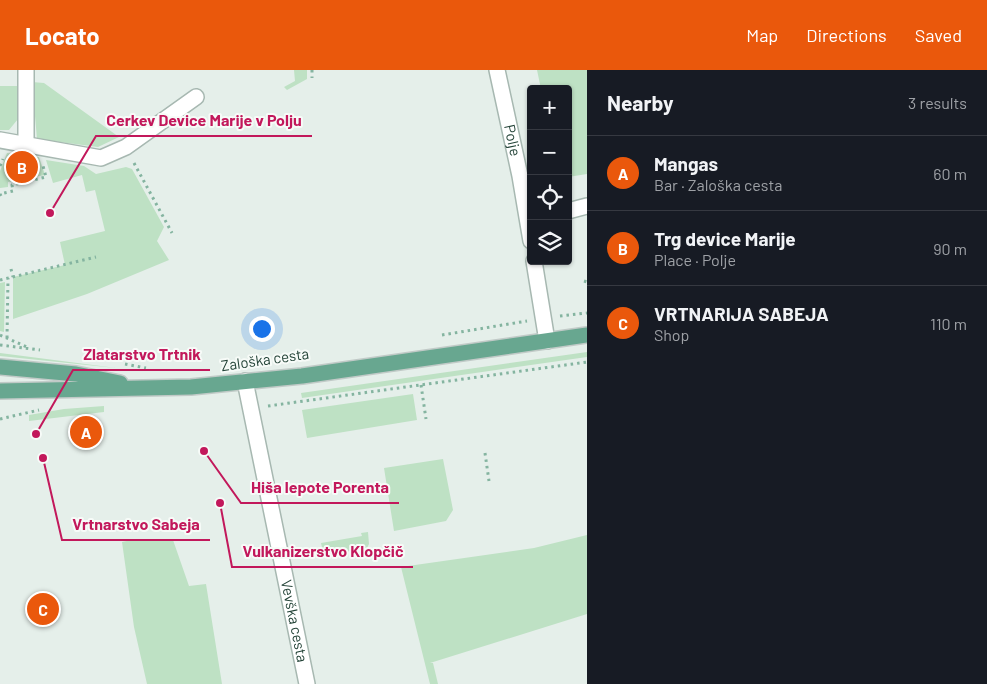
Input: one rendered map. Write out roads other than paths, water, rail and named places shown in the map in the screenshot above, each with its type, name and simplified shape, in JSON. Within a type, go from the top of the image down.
[{"type":"main road","name":"Zaloška cesta","points":[[0,391],[148,389],[302,376],[587,335]]},
{"type":"main road","name":"Zaloška cesta","points":[[0,367],[76,374],[148,389]]},
{"type":"street","points":[[26,70],[32,147]]},
{"type":"street","name":"Polje","points":[[497,70],[527,220]]},
{"type":"street","points":[[0,140],[101,158],[126,147],[196,97]]},
{"type":"street","points":[[572,210],[587,206]]},
{"type":"street","points":[[535,265],[547,341]]},
{"type":"street","name":"Vevška cesta","points":[[245,381],[307,684]]},
{"type":"place","name":"Trg device Marije","points":[[22,167]]},
{"type":"place","name":"Cerkev Device Marije v Polju","points":[[50,213]]},
{"type":"place","name":"Mangas","points":[[86,432]]},
{"type":"place","name":"Zlatarstvo Trtnik","points":[[36,434]]},
{"type":"place","name":"Hiša lepote Porenta","points":[[204,451]]},
{"type":"place","name":"Vrtnarstvo Sabeja","points":[[43,458]]},
{"type":"place","name":"Vulkanizerstvo Klopčič","points":[[220,503]]},
{"type":"place","name":"VRTNARIJA SABEJA","points":[[43,609]]}]
